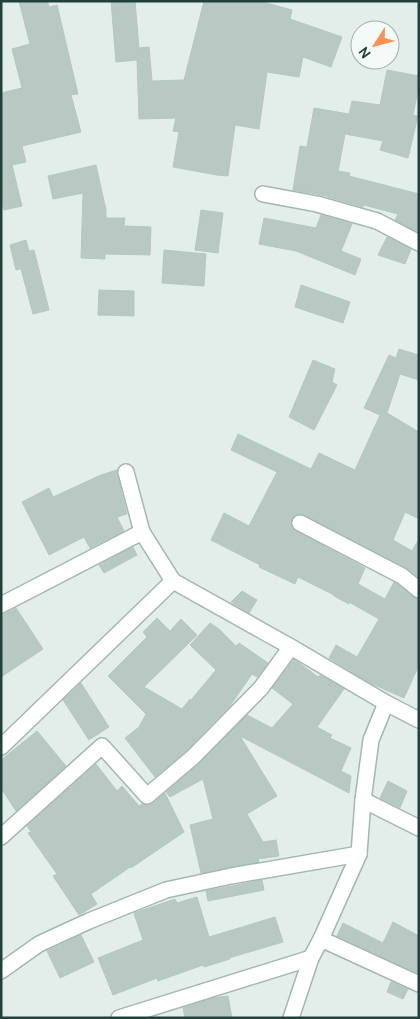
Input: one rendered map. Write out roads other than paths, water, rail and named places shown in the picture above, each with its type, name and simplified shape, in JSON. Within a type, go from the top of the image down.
[{"type":"street","points":[[263,194],[317,204],[377,221],[419,243]]},
{"type":"street","points":[[126,472],[142,532],[173,581],[419,720]]},
{"type":"street","points":[[300,523],[402,576],[419,590]]},
{"type":"street","points":[[1,605],[142,532]]},
{"type":"street","points":[[1,748],[173,581]]},
{"type":"street","points":[[1,837],[102,746],[147,796],[193,758],[261,688],[291,647]]},
{"type":"street","points":[[291,1018],[310,958],[321,939],[359,854],[363,800],[371,740],[386,703]]},
{"type":"street","points":[[363,800],[419,828]]},
{"type":"street","points":[[1,971],[39,944],[89,920],[166,890],[231,876],[359,854]]},
{"type":"street","points":[[321,939],[419,984]]},
{"type":"street","points":[[119,1018],[310,958]]}]
